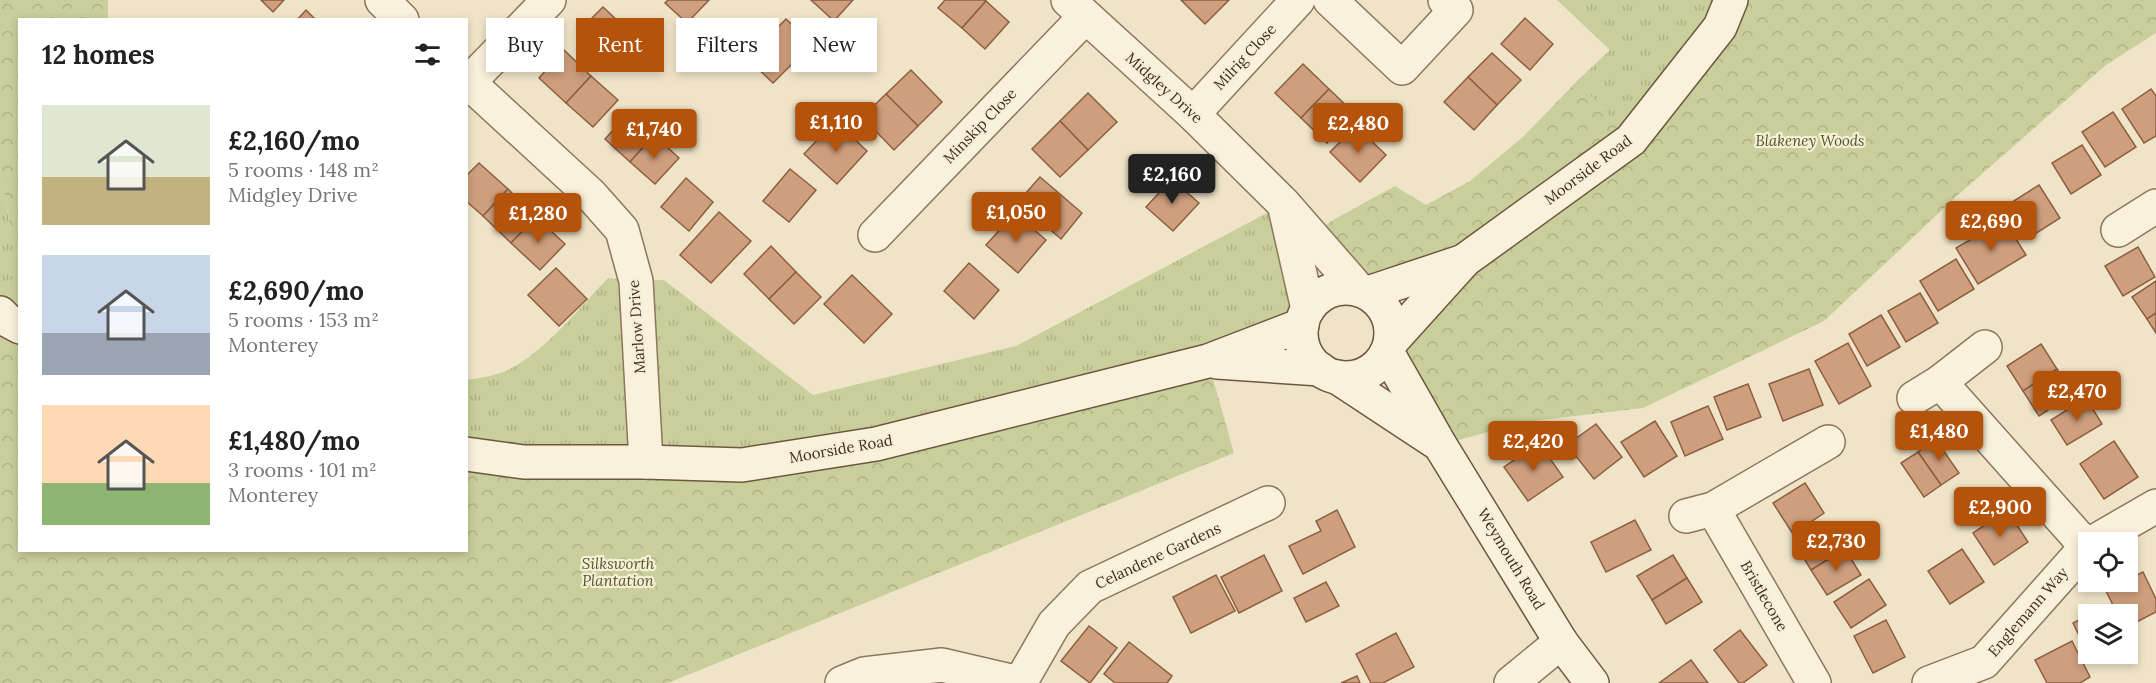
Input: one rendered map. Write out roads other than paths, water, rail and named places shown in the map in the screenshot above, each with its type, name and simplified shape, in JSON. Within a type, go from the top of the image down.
[{"type":"street","points":[[382,0],[400,18]]},
{"type":"street","points":[[468,81],[549,0]]},
{"type":"street","name":"Milrig Close","points":[[1193,114],[1298,0]]},
{"type":"street","points":[[1330,0],[1402,68],[1455,10],[1445,0]]},
{"type":"street","name":"Moorside Road","points":[[1208,361],[1359,376],[1373,369],[1389,347],[1466,261],[1631,140],[1720,27],[1731,0]]},
{"type":"street","name":"Midgley Drive","points":[[1077,8],[1193,114],[1284,204],[1364,291]]},
{"type":"street","name":"Minskip Close","points":[[875,235],[1077,8]]},
{"type":"street","name":"Marlow Drive","points":[[468,81],[591,195],[622,230],[636,281],[646,462]]},
{"type":"street","points":[[1284,204],[1305,317],[1301,336],[1305,351],[1328,373]]},
{"type":"street","points":[[2118,230],[2156,206]]},
{"type":"street","name":"Moorside Road","points":[[468,454],[524,462],[742,465],[876,444],[1208,361],[1305,317],[1318,298],[1332,290],[1344,288],[1364,291],[1466,261]]},
{"type":"street","points":[[1364,291],[1380,303],[1387,314],[1391,329],[1389,347],[1440,445]]},
{"type":"street","points":[[0,313],[18,326]]},
{"type":"street","points":[[1985,347],[1927,390],[2078,535]]},
{"type":"street","name":"Weymouth Road","points":[[1328,373],[1440,445],[1561,642],[1592,683]]},
{"type":"street","name":"Bristlecone","points":[[1814,683],[1700,512],[1828,442]]},
{"type":"street","name":"Celandene Gardens","points":[[842,683],[864,674],[942,665],[1020,683],[1054,624],[1090,586],[1268,504]]},
{"type":"street","name":"Englemann Way","points":[[2111,532],[2156,506]]},
{"type":"street","name":"Englemann Way","points":[[1929,683],[1984,662],[2078,556]]},
{"type":"street","points":[[1511,683],[1561,642]]},
{"type":"park label","name":"Blakeney Woods","points":[[1810,141]]},
{"type":"park label","name":"Silksworth Plantation","points":[[618,572]]}]
